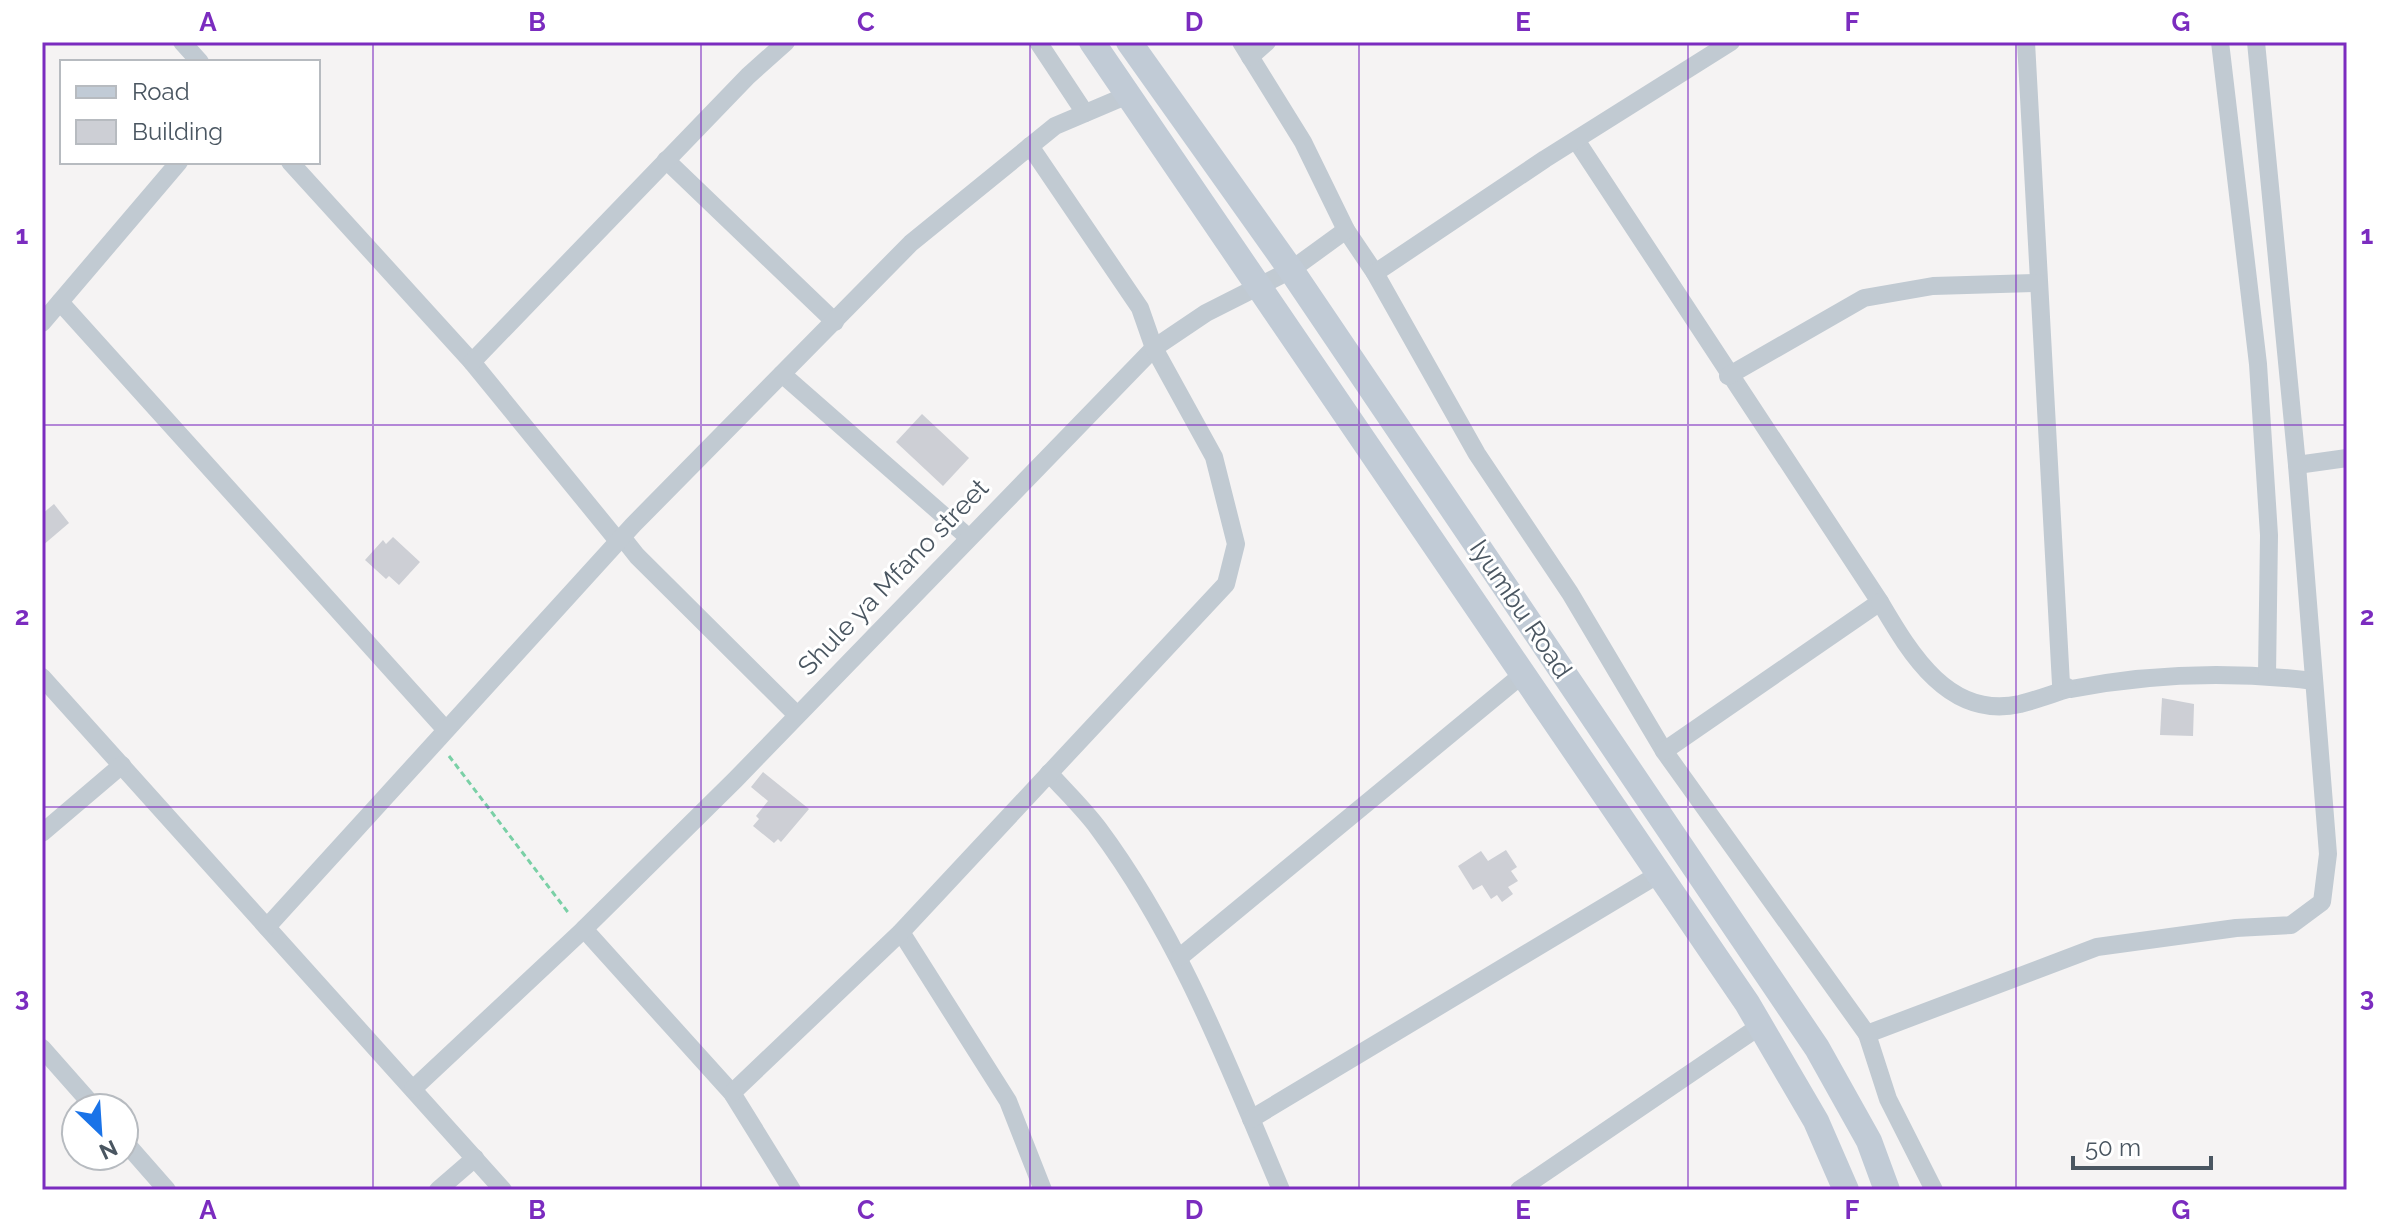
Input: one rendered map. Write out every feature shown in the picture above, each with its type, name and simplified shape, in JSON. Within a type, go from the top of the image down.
[{"type":"main road","name":"Iyumbu Road","points":[[1092,42],[1760,1026],[1816,1121],[1846,1190]]},
{"type":"main road","name":"Iyumbu Road","points":[[1129,42],[1291,270],[1817,1048],[1869,1141],[1887,1190]]},
{"type":"street","points":[[182,42],[198,60]]},
{"type":"street","points":[[472,362],[666,160],[786,42]]},
{"type":"street","points":[[1038,42],[1085,113]]},
{"type":"street","points":[[1267,42],[1245,50],[1303,142],[1346,230],[1375,273],[1477,454],[1570,593],[1664,751],[1867,1034],[1888,1099],[1934,1190]]},
{"type":"street","points":[[1375,273],[1731,42]]},
{"type":"street","points":[[2026,42],[2061,682],[2068,689]]},
{"type":"street","points":[[2220,42],[2258,364],[2269,535],[2267,675]]},
{"type":"street","points":[[1867,1034],[2097,947],[2236,928],[2291,925],[2322,902],[2328,854],[2297,465],[2256,42]]},
{"type":"street","points":[[267,927],[620,539],[911,243],[1055,126],[1128,95]]},
{"type":"street","points":[[1576,140],[1728,376],[1880,602],[1912,656],[1939,683],[1966,700],[1987,706],[2019,704],[2068,689],[2131,677],[2267,675],[2314,681]]},
{"type":"street","points":[[732,1093],[901,932],[1226,584],[1236,544],[1214,457],[1154,348],[1153,337],[1140,308],[1030,146]]},
{"type":"street","points":[[666,160],[835,322]]},
{"type":"street","points":[[42,323],[177,164]]},
{"type":"street","points":[[292,164],[472,362],[620,539],[797,715]]},
{"type":"street","name":"Shule ya Mfano street","points":[[413,1089],[584,929],[1154,348],[1206,313],[1261,288],[1291,270],[1346,230]]},
{"type":"street","points":[[1728,376],[1864,298],[1933,286],[2038,283]]},
{"type":"street","points":[[60,302],[445,729]]},
{"type":"street","points":[[782,374],[968,537]]},
{"type":"street","points":[[2297,465],[2347,458]]},
{"type":"street","points":[[1664,751],[1880,602]]},
{"type":"street","points":[[1180,957],[1522,675]]},
{"type":"street","points":[[42,677],[503,1190]]},
{"type":"street","points":[[42,833],[122,765]]},
{"type":"street","points":[[1049,773],[1097,826],[1180,957],[1222,1044],[1281,1190]]},
{"type":"street","points":[[1251,1119],[1659,874]]},
{"type":"street","points":[[584,929],[732,1093],[792,1190]]},
{"type":"street","points":[[901,932],[1008,1101],[1043,1190]]},
{"type":"street","points":[[1519,1190],[1760,1026]]},
{"type":"street","points":[[42,1048],[81,1092]]},
{"type":"street","points":[[438,1190],[475,1158]]},
{"type":"street","points":[[140,1159],[167,1190]]},
{"type":"path","points":[[445,729],[449,757],[584,929]]},
{"type":"building","points":[[922,414],[969,458],[943,486],[896,442]]},
{"type":"building","points":[[54,504],[69,523],[42,546],[42,514]]},
{"type":"building","points":[[393,537],[420,562],[399,585],[389,576],[386,579],[365,560],[383,540],[386,544]]},
{"type":"building","points":[[2162,698],[2194,704],[2193,736],[2160,735]]},
{"type":"building","points":[[763,772],[809,809],[781,842],[778,839],[774,843],[753,826],[759,819],[756,816],[768,801],[751,787]]},
{"type":"building","points":[[1506,850],[1517,867],[1511,871],[1518,881],[1508,887],[1513,894],[1502,902],[1497,895],[1491,899],[1482,885],[1473,890],[1458,866],[1481,851],[1488,861]]}]
